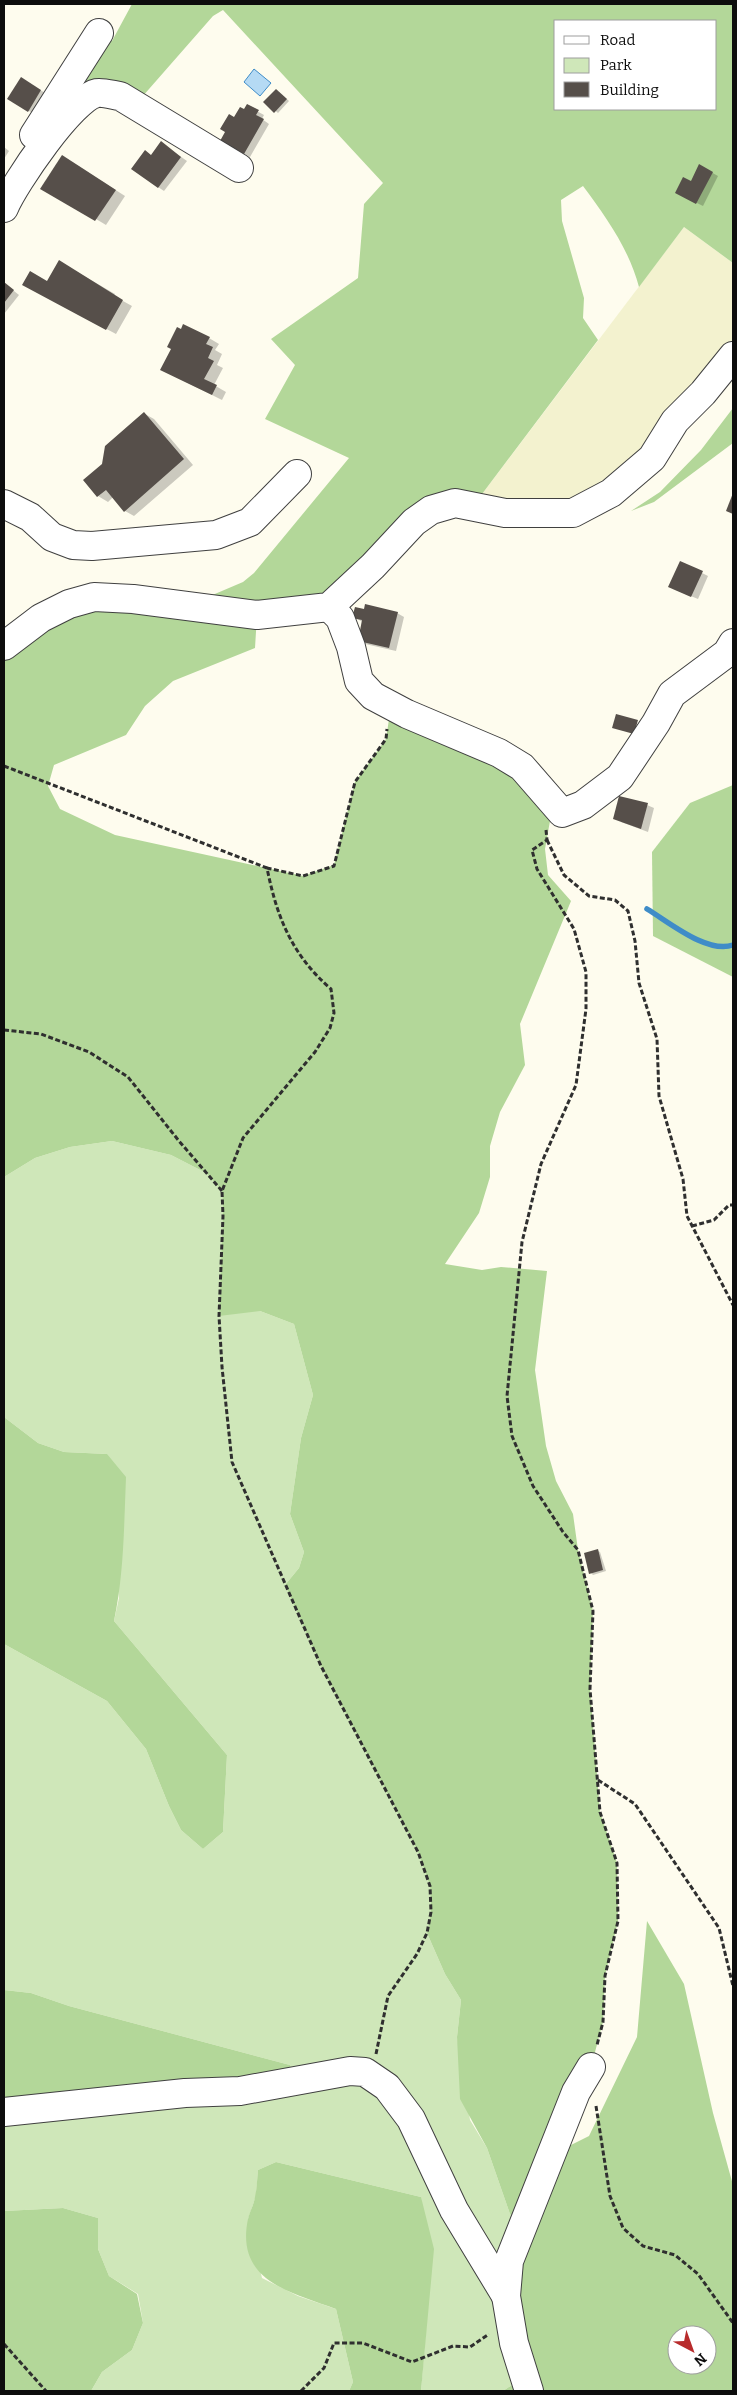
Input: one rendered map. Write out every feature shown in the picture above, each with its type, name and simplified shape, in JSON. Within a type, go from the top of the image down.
[{"type":"street","points":[[4,183],[99,33]]},
{"type":"street","points":[[4,208],[52,134],[84,100],[97,93],[120,96],[239,168]]},
{"type":"street","points":[[4,646],[41,618],[69,604],[94,597],[132,599],[257,614],[329,607],[367,572],[414,522],[431,510],[455,503],[505,512],[573,513],[611,492],[652,458],[674,421],[703,393],[733,356]]},
{"type":"street","points":[[4,504],[30,518],[52,537],[73,545],[92,546],[216,535],[250,522],[297,474]]},
{"type":"street","points":[[329,607],[340,618],[351,647],[359,681],[373,696],[391,706],[499,753],[522,767],[562,813],[584,805],[620,777],[672,694],[727,653],[733,643]]},
{"type":"street","points":[[529,2391],[514,2343],[508,2308],[509,2261],[576,2092],[591,2067]]},
{"type":"street","points":[[4,2112],[185,2093],[240,2091],[350,2071],[364,2072],[387,2087],[412,2118],[454,2210],[508,2308]]},
{"type":"path","points":[[4,766],[267,868],[303,876],[334,866],[355,782],[386,739],[391,706]]},
{"type":"path","points":[[544,792],[547,840],[564,875],[589,896],[615,900],[628,911],[635,941],[639,983],[656,1039],[659,1096],[683,1179],[686,1216],[733,1305]]},
{"type":"path","points":[[547,840],[532,850],[537,870],[574,929],[586,972],[586,1009],[576,1085],[542,1164],[522,1242],[506,1396],[512,1436],[533,1486],[563,1532],[578,1550],[593,1611],[590,1689],[600,1812],[617,1863],[618,1921],[605,1976],[603,2022],[591,2067]]},
{"type":"path","points":[[267,868],[275,908],[310,972],[331,989],[334,1013],[330,1028],[316,1052],[243,1138],[222,1191],[223,1216],[219,1316],[222,1367],[232,1462],[321,1666],[418,1852],[430,1886],[431,1912],[427,1932],[417,1954],[388,1996],[375,2061],[364,2072]]},
{"type":"path","points":[[4,1030],[41,1034],[89,1052],[128,1077],[222,1191]]},
{"type":"path","points":[[692,1226],[714,1220],[729,1204],[733,1205]]},
{"type":"path","points":[[598,1780],[636,1804],[719,1928],[733,1986]]},
{"type":"path","points":[[596,2104],[610,2196],[623,2228],[643,2246],[675,2255],[698,2274],[733,2323]]},
{"type":"path","points":[[301,2391],[324,2368],[334,2343],[363,2343],[412,2362],[453,2346],[470,2347],[508,2308]]},
{"type":"path","points":[[4,2344],[46,2391]]},
{"type":"green space","points":[[132,4],[733,4],[733,263],[684,227],[639,287],[623,247],[583,186],[561,200],[562,221],[584,298],[583,318],[598,340],[479,498],[455,503],[349,590],[257,615],[255,648],[173,681],[145,706],[126,735],[54,765],[48,786],[60,809],[115,835],[303,876],[334,865],[355,782],[386,739],[391,706],[463,737],[553,804],[545,849],[548,875],[571,901],[520,1024],[525,1065],[500,1112],[490,1146],[490,1177],[479,1213],[445,1264],[482,1270],[501,1267],[547,1271],[535,1370],[546,1446],[556,1481],[573,1514],[578,1550],[593,1611],[590,1689],[600,1812],[617,1863],[618,1921],[605,1976],[603,2022],[591,2067],[551,2155],[589,2136],[637,2037],[647,1921],[684,1984],[713,2113],[733,2185],[733,2391],[503,2391],[524,2377],[514,2343],[522,2228],[510,2214],[487,2148],[460,2099],[457,2037],[461,2000],[445,1974],[427,1933],[431,1912],[430,1886],[418,1852],[321,1666],[285,1585],[299,1568],[304,1552],[290,1514],[301,1438],[313,1395],[294,1324],[260,1311],[219,1316],[223,1216],[222,1191],[206,1173],[171,1155],[112,1141],[70,1147],[35,1158],[4,1177],[4,646],[69,604],[189,605],[243,582],[254,573],[349,458],[265,419],[295,365],[271,339],[358,278],[364,204],[383,183],[223,10],[213,16],[135,105],[97,93],[52,134],[99,33],[112,41]]},
{"type":"green space","points":[[684,227],[733,263],[733,356],[703,393],[573,513],[479,498]]},
{"type":"green space","points":[[733,408],[733,443],[654,502],[631,511],[660,492],[701,450]]},
{"type":"green space","points":[[733,785],[733,977],[653,936],[652,852],[690,803]]},
{"type":"green space","points":[[112,1141],[171,1155],[206,1173],[222,1191],[223,1216],[260,1311],[294,1324],[313,1395],[301,1438],[290,1514],[304,1552],[299,1568],[285,1585],[321,1666],[418,1852],[430,1886],[431,1912],[427,1933],[445,1974],[461,2000],[457,2037],[470,2120],[487,2148],[510,2214],[522,2228],[524,2377],[503,2391],[421,2391],[427,2317],[421,2197],[276,2162],[258,2170],[256,2196],[248,2219],[262,2278],[298,2296],[336,2309],[353,2382],[349,2391],[91,2391],[102,2372],[132,2350],[143,2323],[138,2294],[109,2276],[98,2249],[98,2218],[63,2208],[4,2211],[4,2112],[298,2081],[290,2065],[69,2006],[31,1993],[4,1990],[4,1644],[107,1701],[146,1749],[181,1830],[203,1849],[223,1832],[227,1755],[114,1621],[119,1598],[107,1454],[64,1452],[38,1443],[4,1417],[4,1177],[35,1158],[70,1147]]},
{"type":"green space","points":[[4,1417],[38,1443],[64,1452],[107,1454],[126,1477],[122,1567],[114,1621],[227,1755],[223,1832],[203,1849],[181,1830],[146,1749],[107,1701],[4,1644]]},
{"type":"green space","points":[[4,1990],[31,1993],[69,2006],[290,2065],[298,2081],[4,2112]]},
{"type":"green space","points":[[276,2162],[421,2197],[434,2249],[421,2391],[349,2391],[353,2382],[336,2309],[285,2289],[270,2281],[258,2270],[250,2257],[246,2240],[248,2219],[254,2200],[258,2170]]},
{"type":"green space","points":[[63,2208],[98,2218],[98,2249],[109,2276],[137,2294],[143,2323],[132,2350],[102,2372],[91,2391],[4,2391],[4,2211]]},
{"type":"water","points":[[254,69],[271,83],[260,96],[244,82]]},
{"type":"building","points":[[21,77],[41,90],[28,112],[7,99]]},
{"type":"building","points":[[276,89],[287,99],[274,113],[263,102]]},
{"type":"building","points":[[247,104],[259,110],[256,115],[264,119],[244,154],[220,141],[225,132],[220,129],[229,114],[234,117],[240,107],[244,109]]},
{"type":"building","points":[[161,141],[181,157],[158,188],[131,169],[145,150],[151,155]]},
{"type":"building","points":[[62,155],[116,190],[95,221],[40,189]]},
{"type":"building","points":[[699,164],[713,172],[696,204],[675,193],[683,177],[691,181]]},
{"type":"building","points":[[59,260],[123,300],[106,330],[22,285],[30,271],[47,281]]},
{"type":"building","points":[[4,282],[14,290],[4,303]]},
{"type":"building","points":[[183,324],[210,337],[206,344],[213,347],[208,358],[214,361],[204,379],[217,385],[212,395],[160,370],[171,349],[167,347],[177,327],[181,329]]},
{"type":"building","points":[[144,412],[184,459],[124,512],[106,490],[97,497],[83,480],[102,464],[105,446]]},
{"type":"building","points":[[733,493],[733,514],[726,511]]},
{"type":"building","points":[[680,561],[703,571],[691,597],[668,587]]},
{"type":"building","points":[[365,604],[398,612],[389,648],[358,641],[362,620],[352,618],[355,607],[364,609]]},
{"type":"building","points":[[616,714],[638,720],[634,734],[612,728]]},
{"type":"building","points":[[619,796],[648,803],[641,829],[613,819]]},
{"type":"building","points":[[598,1549],[603,1570],[589,1574],[584,1553]]},
{"type":"waterway","points":[[647,909],[700,941],[723,947],[733,945]]}]
